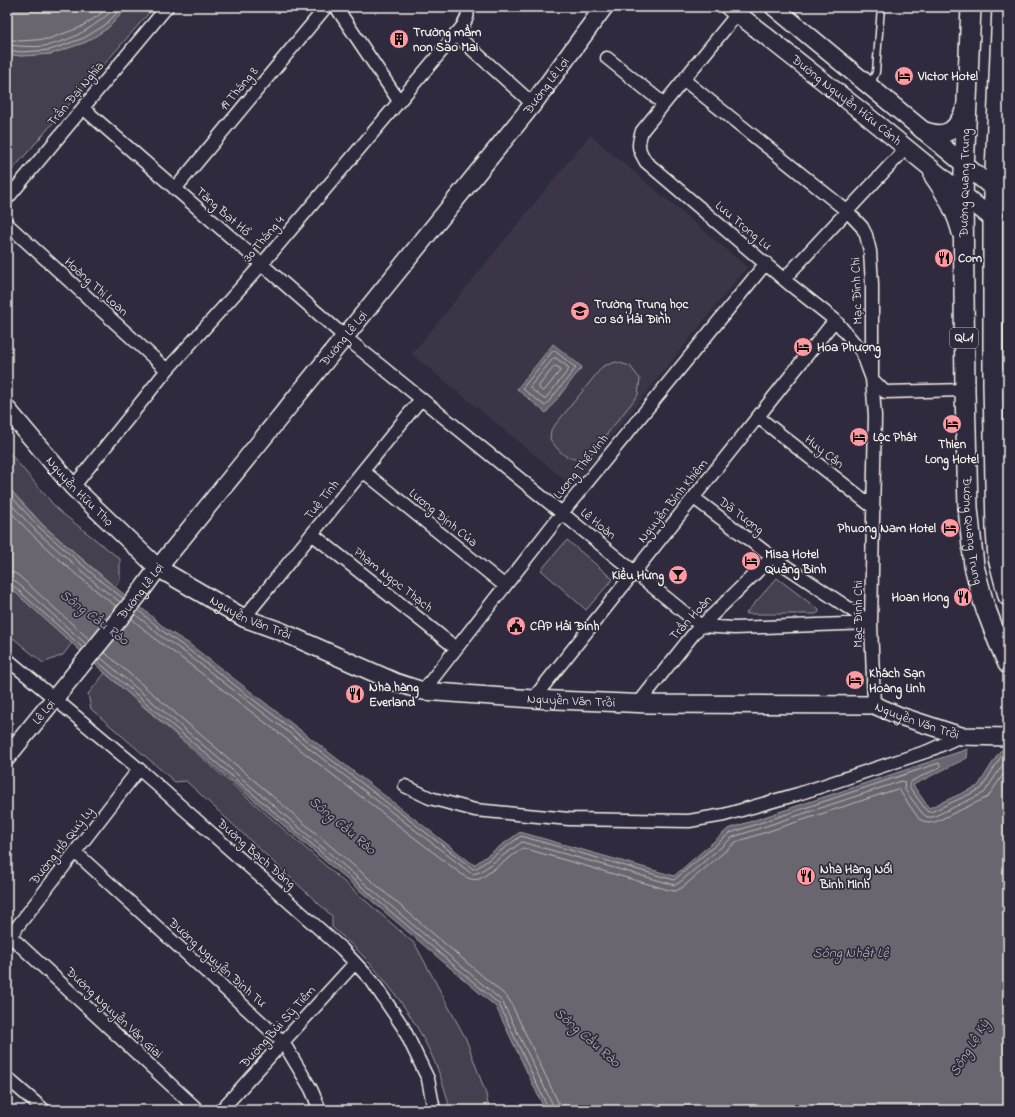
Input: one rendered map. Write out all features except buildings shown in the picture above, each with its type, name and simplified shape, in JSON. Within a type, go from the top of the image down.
[{"type":"main road","name":"Đường Lê Lợi","points":[[80,667],[136,598],[158,568],[533,104],[604,7]]},
{"type":"main road","name":"Đường Nguyễn Hữu Cảnh","points":[[774,7],[963,164],[1001,188]]},
{"type":"main road","name":"Đường Quang Trung","points":[[971,7],[963,164],[965,390],[968,508],[974,566],[984,604],[1008,664]]},
{"type":"main road","name":"Đường Quang Trung","points":[[1002,7],[1004,46],[1001,188],[992,219],[1000,380],[994,459],[996,531],[998,558],[1006,583]]},
{"type":"main road","name":"Đường Nguyễn Hữu Cảnh","points":[[733,11],[910,151],[992,219]]},
{"type":"main road","points":[[922,130],[930,133],[943,133],[954,128],[962,115],[967,102]]},
{"type":"main road","points":[[910,151],[926,168],[944,194],[954,212],[963,242]]},
{"type":"main road","points":[[965,390],[1000,380]]},
{"type":"main road","name":"Nguyễn Hữu Thọ","points":[[7,409],[74,487],[158,568]]},
{"type":"main road","points":[[994,459],[1008,478]]},
{"type":"main road","name":"Nguyễn Văn Trỗi","points":[[158,568],[244,618],[280,631],[395,682],[423,691],[533,699],[638,704],[874,705],[900,716],[961,736],[1008,737]]},
{"type":"main road","name":"Lê Lợi","points":[[7,757],[80,667]]},
{"type":"street","name":"Trần Đại Nghĩa","points":[[7,199],[167,7]]},
{"type":"street","name":"19 Tháng 8","points":[[175,189],[326,7]]},
{"type":"street","points":[[336,7],[399,101]]},
{"type":"street","name":"30 Tháng 4","points":[[74,487],[167,370],[262,264],[462,27],[468,17],[466,7]]},
{"type":"street","name":"Lưu Trọng Lư","points":[[733,11],[684,80],[642,131],[638,142],[639,151],[646,162],[766,264],[785,278],[788,283],[836,320],[862,352],[872,379],[886,392],[965,390]]},
{"type":"street","points":[[456,34],[533,104]]},
{"type":"street","points":[[607,58],[664,104]]},
{"type":"street","name":"Mạc Đĩnh Chi","points":[[684,80],[847,211],[862,227],[866,235],[870,250],[872,284],[872,379],[875,416],[871,622],[874,705]]},
{"type":"street","name":"Tăng Bạt Hổ","points":[[82,108],[345,337]]},
{"type":"street","points":[[785,278],[847,211],[910,151]]},
{"type":"street","name":"Hoàng Thị Loan","points":[[7,224],[167,370]]},
{"type":"street","name":"Lương Thế Vinh","points":[[423,691],[562,513],[766,264]]},
{"type":"street","name":"Nguyễn Bỉnh Khiêm","points":[[533,699],[836,320]]},
{"type":"street","name":"Lê Hoàn","points":[[345,337],[701,626]]},
{"type":"street","name":"Tuệ Tĩnh","points":[[244,618],[421,399]]},
{"type":"street","name":"Huy Cận","points":[[758,417],[874,508]]},
{"type":"street","name":"Lương Định Của","points":[[363,471],[504,586]]},
{"type":"street","name":"Dã Tượng","points":[[694,498],[772,557],[871,622]]},
{"type":"street","name":"Phạm Ngọc Thạch","points":[[312,534],[456,648]]},
{"type":"street","name":"Trần Hoàn","points":[[638,704],[695,632],[772,557]]},
{"type":"street","points":[[701,626],[734,628],[871,622]]},
{"type":"street","name":"Đường Bạch Đằng","points":[[7,659],[139,769],[337,944],[355,963],[372,981],[403,1026],[428,1079],[434,1110]]},
{"type":"street","points":[[405,786],[430,798],[475,810],[569,819],[689,821],[724,814],[798,794],[928,751],[961,736]]},
{"type":"street","name":"Đường Hồ Quý Ly","points":[[9,938],[139,769]]},
{"type":"street","name":"Đường Nguyễn Đình Tư","points":[[75,852],[283,1042],[311,1088],[320,1110]]},
{"type":"street","name":"Đường Nguyễn Văn Giai","points":[[9,938],[198,1110]]},
{"type":"street","name":"Đường Bùi Sỹ Tiêm","points":[[221,1110],[355,963]]},
{"type":"street","points":[[7,1078],[44,1110]]},
{"type":"lane","points":[[869,87],[876,72],[881,7]]},
{"type":"shaded area","points":[[128,7],[154,7],[7,176],[7,54],[21,56],[51,54],[86,42],[108,28]]},
{"type":"shaded area","name":"Trường Trung học cơ sở Hải Đình","points":[[590,135],[747,267],[572,486],[412,354]]},
{"type":"shaded area","points":[[616,362],[630,366],[640,379],[638,395],[591,454],[579,459],[566,456],[550,439],[551,430],[603,366]]},
{"type":"shaded area","points":[[7,450],[58,510],[120,559],[120,580],[115,587],[44,526],[7,486]]},
{"type":"shaded area","points":[[567,540],[613,579],[586,610],[541,570]]},
{"type":"shaded area","points":[[777,578],[819,610],[819,612],[816,614],[747,614],[746,613]]},
{"type":"shaded area","points":[[7,585],[72,643],[63,655],[43,663],[7,633]]},
{"type":"shaded area","points":[[105,673],[415,944],[466,1039],[486,1094],[489,1110],[450,1110],[445,1089],[437,1068],[418,1028],[393,991],[379,974],[357,950],[332,927],[332,916],[186,781],[175,782],[91,709],[88,694]]},
{"type":"water","points":[[7,7],[128,7],[108,28],[86,42],[51,54],[21,56],[7,54]]},
{"type":"water","points":[[553,344],[582,367],[546,413],[517,389]]},
{"type":"water","name":"Sông Nhật Lệ","points":[[7,486],[41,524],[167,630],[188,643],[474,865],[520,832],[674,876],[728,829],[968,749],[967,758],[913,785],[929,808],[978,786],[1000,751],[1008,749],[1008,1110],[545,1110],[496,1007],[105,673],[7,585]]},
{"type":"place","name":"Trường mầm non Sao Mai","points":[[399,39]]},
{"type":"place","name":"Victor Hotel","points":[[904,76]]},
{"type":"place","name":"Com","points":[[944,258]]},
{"type":"place","name":"Trường Trung học cơ sở Hải Đình","points":[[580,311]]},
{"type":"place","name":"Hoa Phượng","points":[[803,347]]},
{"type":"place","name":"Thien Long Hotel","points":[[952,424]]},
{"type":"place","name":"Lộc Phát","points":[[859,437]]},
{"type":"place","name":"Phuong Nam Hotel","points":[[950,528]]},
{"type":"place","name":"Misa Hotel Quảng Bình","points":[[751,561]]},
{"type":"place","name":"Kiều Hưng","points":[[678,575]]},
{"type":"place","name":"Hoan Hong","points":[[963,597]]},
{"type":"place","name":"CAP Hải Đình","points":[[516,626]]},
{"type":"place","name":"Khách Sạn Hoàng Linh","points":[[855,680]]},
{"type":"place","name":"Nhà hàng Everland","points":[[355,694]]},
{"type":"place","name":"Nhà Hàng Nổi Binh Minh","points":[[806,876]]},
{"type":"water label","name":"Sông Cầu Rào","points":[[94,618]]},
{"type":"water label","name":"Sông Cầu Rào","points":[[342,826]]},
{"type":"water label","name":"Sông Cầu Rào","points":[[587,1038]]},
{"type":"water label","name":"Sông Lệ Kỳ","points":[[970,1048]]}]
